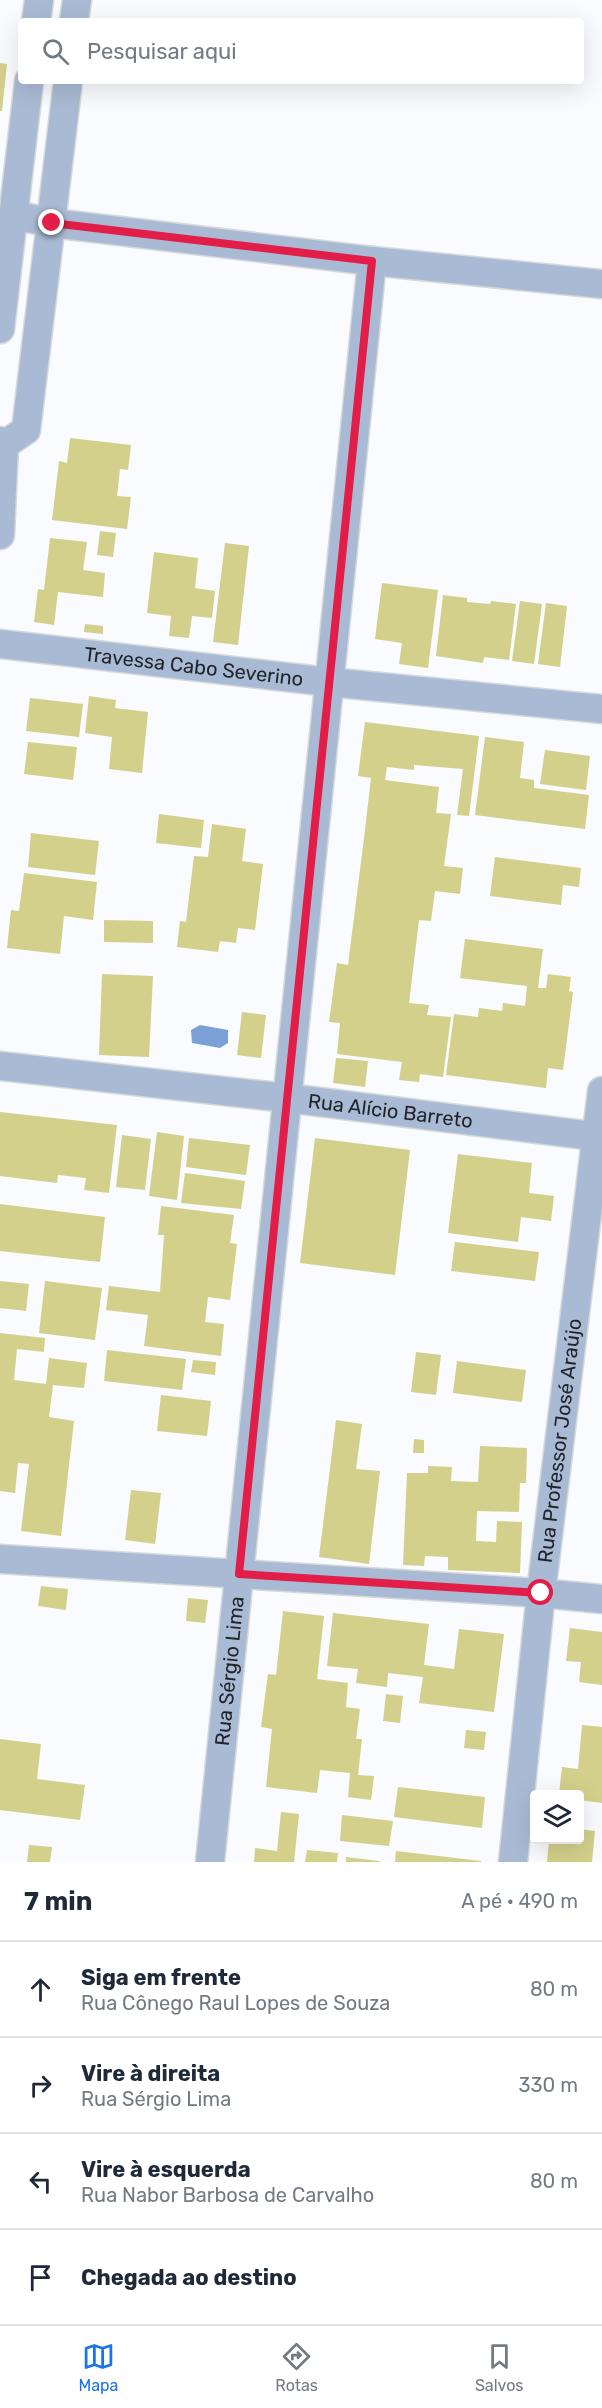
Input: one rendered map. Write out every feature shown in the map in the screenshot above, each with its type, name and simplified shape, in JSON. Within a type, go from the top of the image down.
[{"type":"street","points":[[36,18],[39,0]]},
{"type":"street","points":[[74,18],[76,0]]},
{"type":"street","points":[[0,329],[29,84]]},
{"type":"street","points":[[0,534],[1,443],[26,430],[68,84]]},
{"type":"street","points":[[14,215],[52,223],[372,261],[602,284]]},
{"type":"street","name":"Rua Sérgio Lima","points":[[210,1862],[372,261]]},
{"type":"street","name":"Travessa Cabo Severino","points":[[0,644],[329,682],[602,709]]},
{"type":"street","name":"Rua Alício Barreto","points":[[0,1065],[599,1137]]},
{"type":"street","name":"Rua Professor José Araújo","points":[[513,1862],[541,1593],[599,1137],[602,1091]]},
{"type":"street","points":[[0,1559],[541,1593],[602,1599]]},
{"type":"water","points":[[200,1025],[228,1030],[228,1043],[220,1048],[192,1043],[191,1030]]},
{"type":"building","points":[[0,63],[7,64],[2,111],[0,111]]},
{"type":"building","points":[[70,438],[131,445],[128,470],[120,469],[117,496],[131,497],[127,529],[52,520],[59,461],[67,463]]},
{"type":"building","points":[[100,531],[116,533],[113,557],[97,555]]},
{"type":"building","points":[[50,538],[87,542],[83,570],[105,573],[103,597],[58,592],[54,625],[34,622],[38,589],[44,590]]},
{"type":"building","points":[[225,543],[249,546],[238,645],[213,642]]},
{"type":"building","points":[[154,552],[198,558],[195,588],[215,591],[212,618],[192,616],[189,638],[169,636],[171,616],[147,613]]},
{"type":"building","points":[[382,583],[438,590],[428,668],[399,664],[402,643],[375,639]]},
{"type":"building","points":[[443,595],[467,598],[467,602],[490,604],[491,601],[516,604],[509,660],[484,657],[483,663],[436,656]]},
{"type":"building","points":[[520,601],[542,604],[534,664],[512,661]]},
{"type":"building","points":[[546,603],[567,606],[560,667],[538,664]]},
{"type":"building","points":[[85,624],[103,626],[103,634],[84,632]]},
{"type":"building","points":[[89,696],[116,700],[115,708],[148,712],[142,773],[109,769],[112,737],[85,733]]},
{"type":"building","points":[[30,698],[83,704],[79,737],[26,731]]},
{"type":"building","points":[[365,722],[479,736],[469,816],[457,815],[463,769],[414,765],[414,770],[387,767],[385,780],[439,787],[436,813],[451,814],[444,866],[463,868],[460,894],[435,891],[431,921],[419,920],[409,1003],[429,1005],[427,1015],[451,1017],[443,1077],[420,1074],[419,1082],[399,1080],[402,1062],[337,1054],[340,1023],[329,1022],[337,963],[348,965],[365,830],[371,778],[358,776]]},
{"type":"building","points":[[485,737],[524,742],[520,778],[534,780],[534,788],[589,795],[585,829],[475,815]]},
{"type":"building","points":[[28,742],[77,747],[73,780],[24,774]]},
{"type":"building","points":[[545,750],[590,756],[586,790],[540,784]]},
{"type":"building","points":[[159,814],[204,820],[201,848],[156,843]]},
{"type":"building","points":[[212,824],[246,829],[242,861],[263,864],[255,930],[238,928],[236,943],[220,941],[218,952],[177,947],[180,921],[186,922],[194,856],[208,857]]},
{"type":"building","points":[[31,833],[99,841],[95,875],[28,867]]},
{"type":"building","points":[[495,857],[581,868],[579,887],[563,885],[561,905],[490,896]]},
{"type":"building","points":[[24,873],[97,882],[93,920],[64,916],[60,954],[7,948],[11,910],[19,911]]},
{"type":"building","points":[[104,920],[153,921],[153,943],[104,942]]},
{"type":"building","points":[[465,939],[543,949],[538,988],[546,988],[548,974],[571,977],[569,991],[573,992],[563,1070],[548,1068],[546,1088],[446,1075],[454,1014],[478,1017],[479,1008],[502,1011],[503,1003],[525,1006],[527,986],[460,978]]},
{"type":"building","points":[[102,974],[153,976],[149,1057],[99,1055]]},
{"type":"building","points":[[242,1012],[266,1015],[261,1058],[237,1055]]},
{"type":"building","points":[[336,1058],[368,1061],[365,1087],[333,1083]]},
{"type":"building","points":[[0,1112],[117,1125],[109,1193],[84,1190],[86,1178],[58,1175],[57,1183],[0,1176]]},
{"type":"building","points":[[157,1132],[184,1136],[177,1200],[149,1196]]},
{"type":"building","points":[[122,1135],[151,1139],[145,1190],[116,1187]]},
{"type":"building","points":[[189,1138],[250,1145],[246,1175],[186,1167]]},
{"type":"building","points":[[315,1138],[410,1150],[395,1275],[300,1263]]},
{"type":"building","points":[[458,1154],[532,1163],[529,1193],[554,1196],[551,1221],[521,1217],[518,1242],[448,1233]]},
{"type":"building","points":[[185,1173],[245,1181],[241,1209],[181,1203]]},
{"type":"building","points":[[0,1204],[105,1217],[100,1262],[0,1251]]},
{"type":"building","points":[[161,1206],[234,1215],[230,1243],[237,1244],[230,1300],[208,1297],[205,1322],[224,1324],[221,1356],[144,1346],[148,1315],[106,1310],[109,1286],[160,1292],[164,1235],[158,1235]]},
{"type":"building","points":[[455,1242],[539,1252],[535,1281],[451,1271]]},
{"type":"building","points":[[0,1281],[29,1284],[26,1311],[0,1308]]},
{"type":"building","points":[[45,1281],[102,1288],[95,1340],[39,1333]]},
{"type":"building","points":[[0,1333],[45,1338],[44,1352],[17,1349],[14,1380],[46,1384],[49,1358],[87,1363],[84,1388],[53,1385],[49,1417],[74,1421],[61,1536],[21,1531],[29,1464],[18,1463],[15,1493],[0,1491]]},
{"type":"building","points":[[107,1350],[186,1359],[182,1390],[104,1381]]},
{"type":"building","points":[[416,1352],[441,1355],[436,1395],[411,1392]]},
{"type":"building","points":[[193,1360],[216,1362],[215,1375],[191,1372]]},
{"type":"building","points":[[457,1361],[526,1370],[522,1402],[453,1393]]},
{"type":"building","points":[[161,1395],[211,1401],[207,1436],[157,1431]]},
{"type":"building","points":[[336,1420],[362,1424],[356,1469],[380,1471],[369,1564],[319,1557]]},
{"type":"building","points":[[414,1439],[424,1440],[424,1453],[413,1453]]},
{"type":"building","points":[[480,1446],[527,1448],[526,1483],[520,1483],[519,1512],[477,1511],[476,1541],[496,1542],[497,1521],[522,1522],[520,1573],[448,1570],[448,1557],[425,1556],[424,1566],[403,1565],[407,1473],[428,1473],[428,1466],[452,1467],[451,1481],[478,1482]]},
{"type":"building","points":[[131,1490],[161,1493],[155,1544],[125,1540]]},
{"type":"building","points":[[41,1586],[68,1589],[66,1610],[38,1606]]},
{"type":"building","points":[[188,1598],[208,1600],[205,1623],[186,1621]]},
{"type":"building","points":[[283,1611],[324,1616],[317,1679],[348,1683],[346,1707],[360,1709],[356,1739],[362,1739],[358,1775],[374,1776],[371,1800],[348,1797],[350,1773],[320,1770],[317,1793],[266,1787],[272,1729],[261,1727],[268,1674],[276,1675]]},
{"type":"building","points":[[333,1613],[429,1624],[424,1665],[454,1669],[459,1629],[504,1634],[494,1712],[419,1703],[423,1677],[388,1673],[387,1687],[356,1683],[358,1669],[327,1666]]},
{"type":"building","points":[[570,1628],[602,1632],[602,1685],[579,1682],[581,1662],[566,1661]]},
{"type":"building","points":[[386,1694],[403,1696],[400,1723],[383,1721]]},
{"type":"building","points":[[582,1725],[602,1727],[602,1803],[584,1801],[584,1790],[559,1790],[562,1767],[578,1769]]},
{"type":"building","points":[[466,1730],[486,1732],[484,1750],[464,1748]]},
{"type":"building","points":[[0,1739],[41,1744],[37,1779],[85,1785],[80,1820],[0,1810]]},
{"type":"building","points":[[398,1787],[485,1797],[482,1828],[394,1817]]},
{"type":"building","points":[[281,1812],[299,1814],[294,1862],[254,1862],[255,1848],[277,1851]]},
{"type":"building","points":[[342,1815],[393,1821],[389,1846],[340,1841]]},
{"type":"building","points":[[584,1830],[595,1831],[592,1862],[547,1862],[549,1844],[584,1844]]},
{"type":"building","points":[[29,1845],[52,1847],[50,1862],[27,1862]]},
{"type":"building","points":[[307,1850],[338,1853],[337,1862],[305,1862]]},
{"type":"building","points":[[396,1851],[481,1861],[481,1862],[395,1862]]},
{"type":"building","points":[[346,1857],[379,1861],[379,1862],[346,1862]]},
{"type":"route","points":[[52,223],[372,261],[239,1574],[541,1593]]}]
